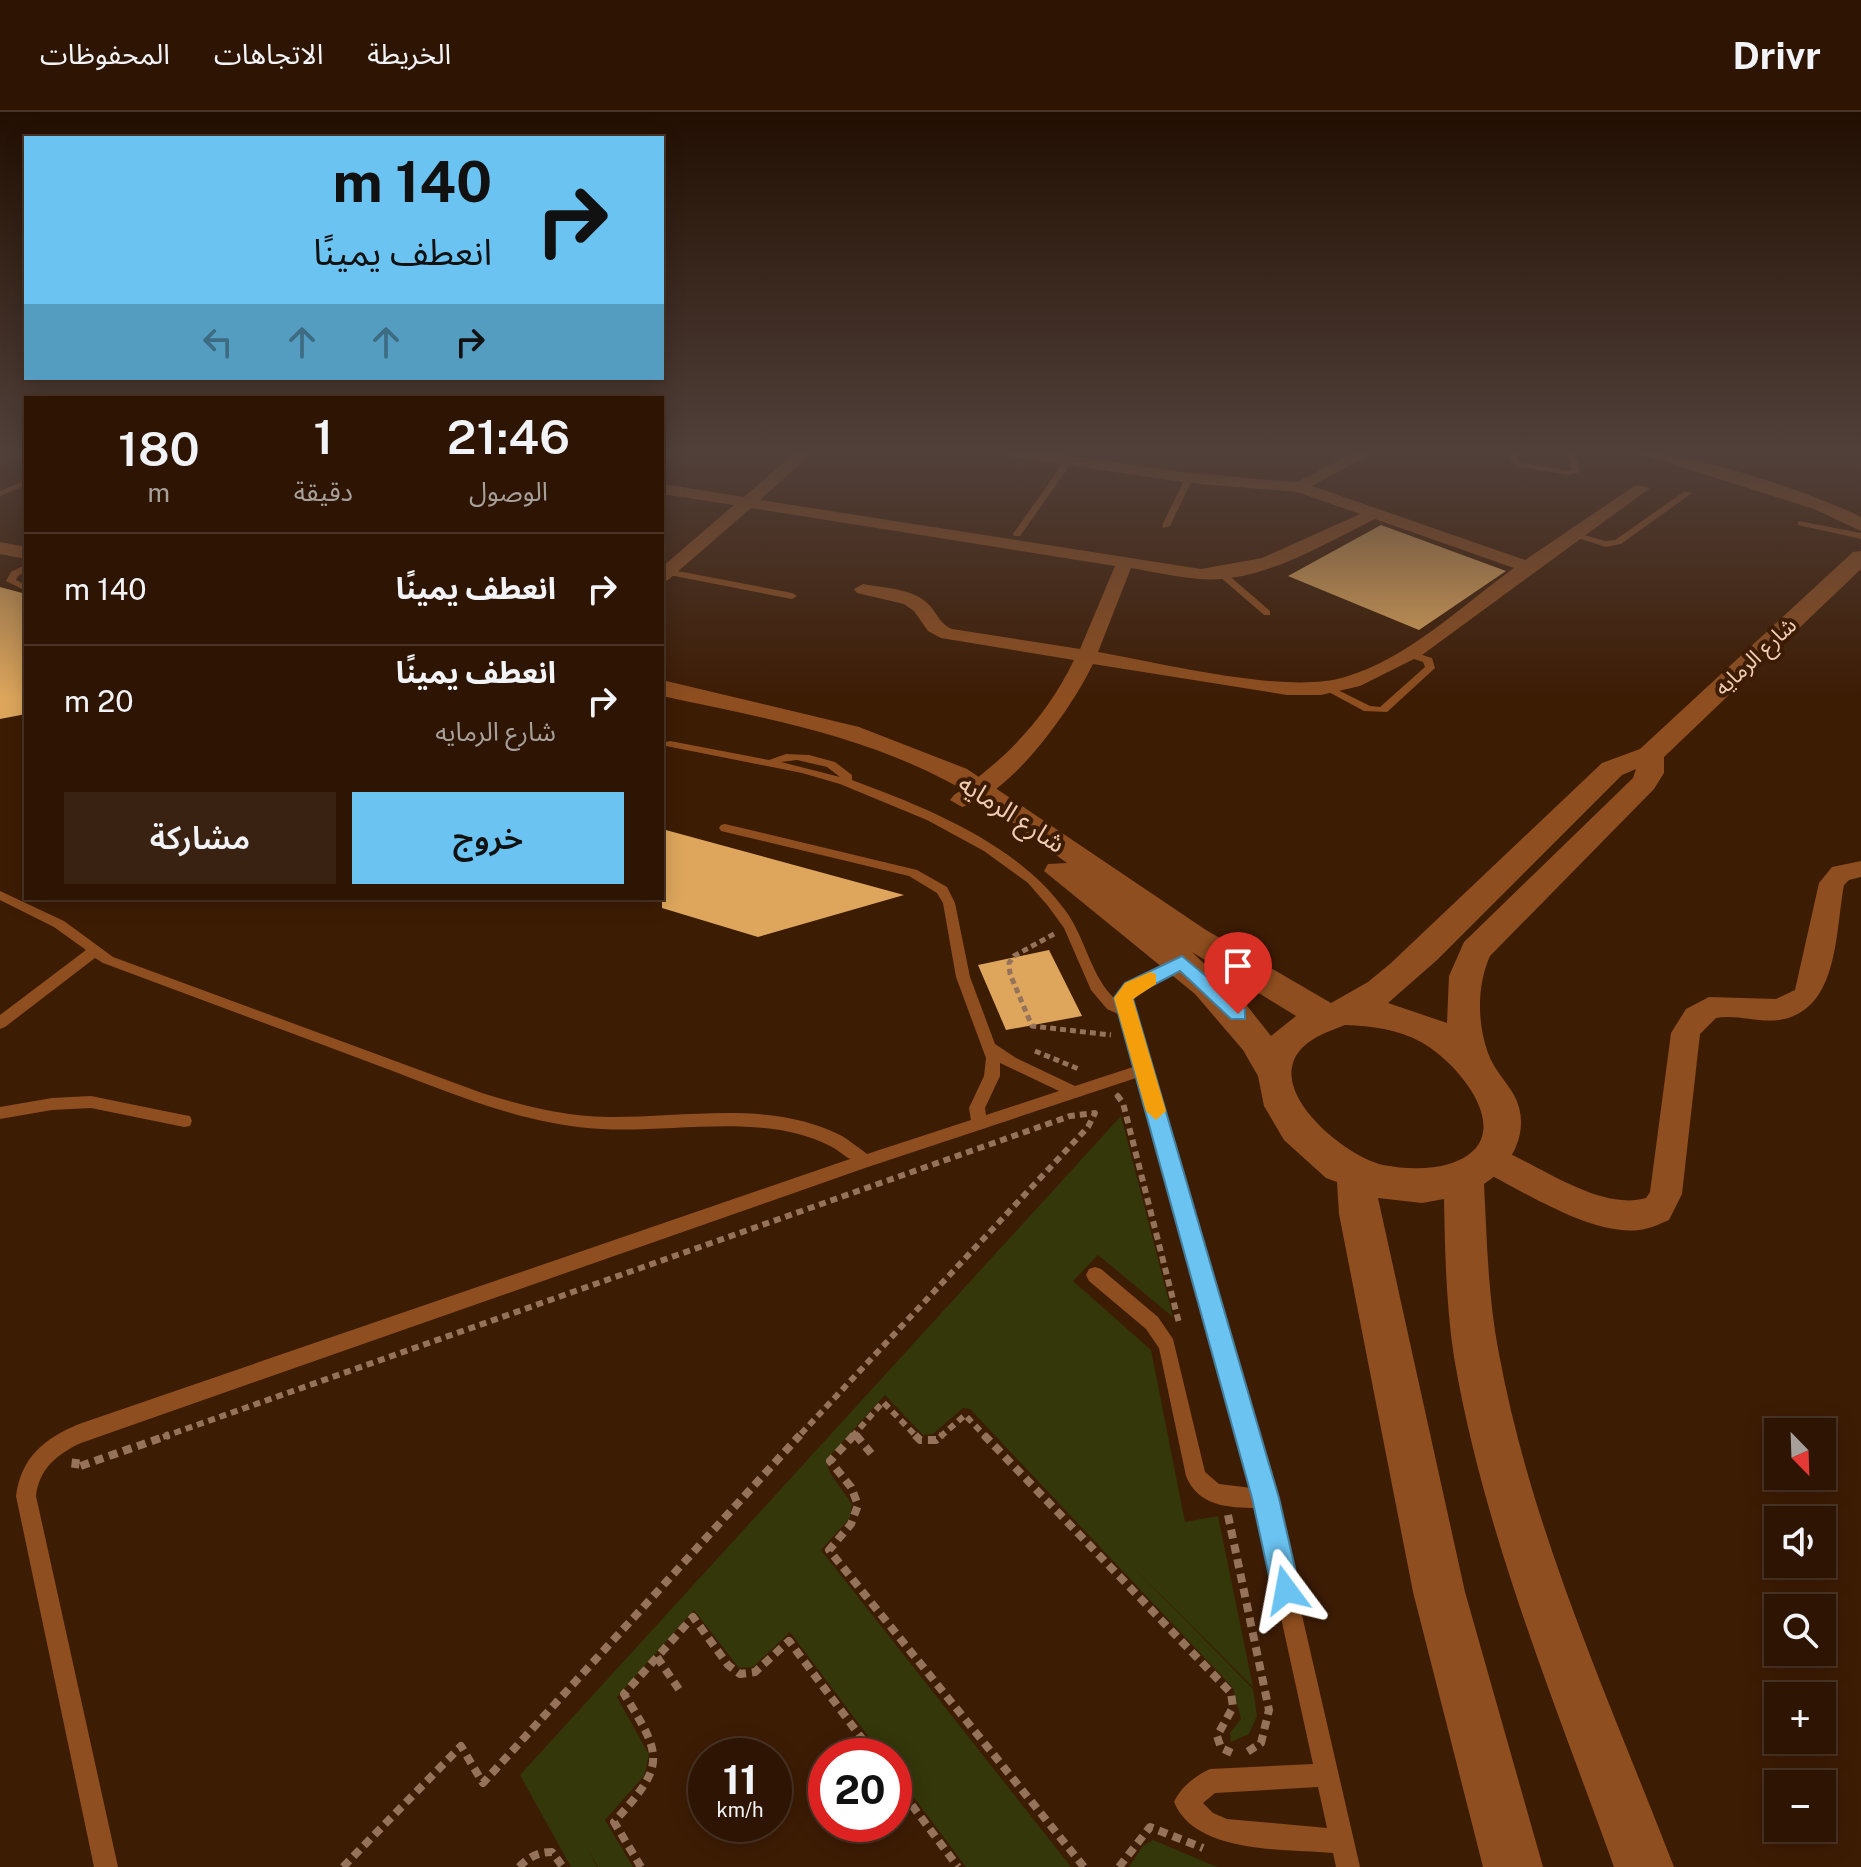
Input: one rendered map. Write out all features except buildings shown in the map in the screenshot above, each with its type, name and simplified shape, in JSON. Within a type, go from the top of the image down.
[{"type":"street","points":[[664,574],[711,534]]},
{"type":"street","points":[[941,534],[1124,564],[1222,574],[1262,565],[1329,534]]},
{"type":"street","points":[[1434,534],[1526,566]]},
{"type":"street","points":[[863,589],[919,605],[928,624],[948,634],[1287,689],[1330,690],[1409,654],[1572,535]]},
{"type":"street","name":"شارع الرمايه","points":[[664,705],[857,752],[970,794],[1274,990],[1335,1014],[1379,991],[1409,966],[1612,769],[1650,755],[1861,557]]},
{"type":"street","points":[[970,794],[1056,712],[1087,655],[1124,564]]},
{"type":"street","name":"شارع الرمايه","points":[[664,688],[860,734],[921,758],[1182,963],[1238,1014],[1275,1073]]},
{"type":"street","name":"شارع الرمايه","points":[[1471,1059],[1462,1011],[1467,966],[1476,950],[1644,783],[1650,773],[1650,755]]},
{"type":"street","points":[[1644,1867],[1526,1543],[1493,1433],[1471,1318],[1477,1169],[1501,1133],[1501,1118],[1492,1088],[1471,1059],[1420,1025],[1382,1014],[1335,1014],[1290,1037],[1277,1059],[1275,1073],[1280,1100],[1296,1128],[1322,1154],[1356,1174],[1413,1188],[1477,1169],[1609,1214],[1637,1217],[1657,1210],[1666,1194],[1686,1033],[1692,1018],[1706,1008],[1728,1004],[1759,1010],[1786,1007],[1805,997],[1812,982],[1832,883],[1841,873],[1861,869]]},
{"type":"street","points":[[1356,1174],[1359,1214],[1439,1592],[1513,1867]]},
{"type":"lane","points":[[1572,535],[1606,544],[1618,542],[1630,534]]},
{"type":"lane","points":[[13,558],[10,579],[24,587]]},
{"type":"lane","points":[[664,574],[792,596]]},
{"type":"lane","points":[[1222,574],[1267,613]]},
{"type":"lane","points":[[1330,690],[1368,709],[1383,710],[1432,665],[1428,660],[1409,654]]},
{"type":"lane","points":[[670,744],[846,782],[962,834],[1002,856],[1034,882],[1069,925],[1100,995],[1124,1011]]},
{"type":"lane","points":[[725,828],[913,873],[938,886],[949,903],[963,977],[992,1049],[994,1067],[977,1108],[979,1125]]},
{"type":"lane","points":[[0,895],[59,924],[93,952],[520,1111],[598,1124],[725,1121],[777,1125],[830,1138],[865,1161]]},
{"type":"lane","points":[[0,1023],[93,952]]},
{"type":"lane","points":[[1182,963],[1131,988],[1123,998],[1124,1011],[1144,1069],[1265,1498],[1348,1867]]},
{"type":"lane","points":[[992,1049],[1011,1063],[1055,1081],[1072,1092]]},
{"type":"lane","points":[[106,1867],[26,1496],[31,1471],[40,1459],[65,1439],[865,1161],[1144,1069]]},
{"type":"lane","points":[[0,1113],[52,1104],[91,1102],[184,1121]]},
{"type":"lane","points":[[1095,1275],[1152,1323],[1163,1337],[1170,1354],[1196,1476],[1210,1493],[1265,1498]]},
{"type":"lane","points":[[1328,1775],[1221,1779],[1201,1786],[1186,1802],[1205,1822],[1227,1831],[1342,1842]]},
{"type":"path","points":[[1069,925],[1014,956],[1009,963],[1010,974],[1032,1026],[1134,1038]]},
{"type":"path","points":[[1022,1048],[1050,1055],[1077,1070],[1097,1072],[1123,1103],[1181,1330]]},
{"type":"path","points":[[79,1434],[75,1468],[1070,1116],[1095,1113],[1088,1127],[882,1345],[483,1783],[461,1746],[343,1867]]},
{"type":"path","points":[[1084,1867],[829,1550],[859,1511],[855,1489],[830,1461],[883,1402],[920,1440],[936,1440],[965,1415],[1231,1693],[1233,1707],[1218,1727],[1216,1738],[1225,1752],[1240,1755],[1261,1743],[1269,1710],[1224,1496]]},
{"type":"path","points":[[855,1433],[874,1457]]},
{"type":"path","points":[[641,1867],[614,1822],[646,1788],[655,1769],[653,1739],[624,1694],[693,1617],[728,1665],[740,1674],[755,1672],[789,1641],[862,1738]]},
{"type":"path","points":[[657,1657],[680,1691]]},
{"type":"path","points":[[912,1805],[958,1867]]},
{"type":"path","points":[[1119,1867],[1150,1827],[1216,1853]]},
{"type":"path","points":[[519,1867],[530,1856],[541,1851],[552,1852],[563,1867]]},
{"type":"green space","points":[[1121,1116],[1173,1317],[1098,1255],[1073,1281],[1151,1350],[1185,1522],[1218,1516],[1253,1687],[1128,1562],[1253,1689],[1257,1716],[1249,1734],[1231,1742],[1230,1733],[1241,1719],[1233,1688],[970,1409],[963,1408],[933,1434],[923,1435],[885,1395],[826,1460],[830,1473],[852,1504],[850,1518],[821,1550],[1071,1867],[966,1867],[912,1795],[912,1738],[870,1738],[790,1632],[753,1667],[739,1668],[694,1610],[617,1697],[649,1755],[644,1776],[605,1820],[633,1867],[598,1867],[588,1849],[597,1867],[571,1867],[520,1775]]},
{"type":"green space","points":[[1153,1840],[1217,1867],[1129,1867],[1143,1846]]},
{"type":"slow traffic","points":[[1150,979],[1131,988],[1123,998],[1124,1011],[1156,1111]]},
{"type":"route","points":[[1238,1014],[1182,963],[1131,988],[1123,998],[1124,1011],[1144,1069],[1265,1498],[1286,1590]]}]
